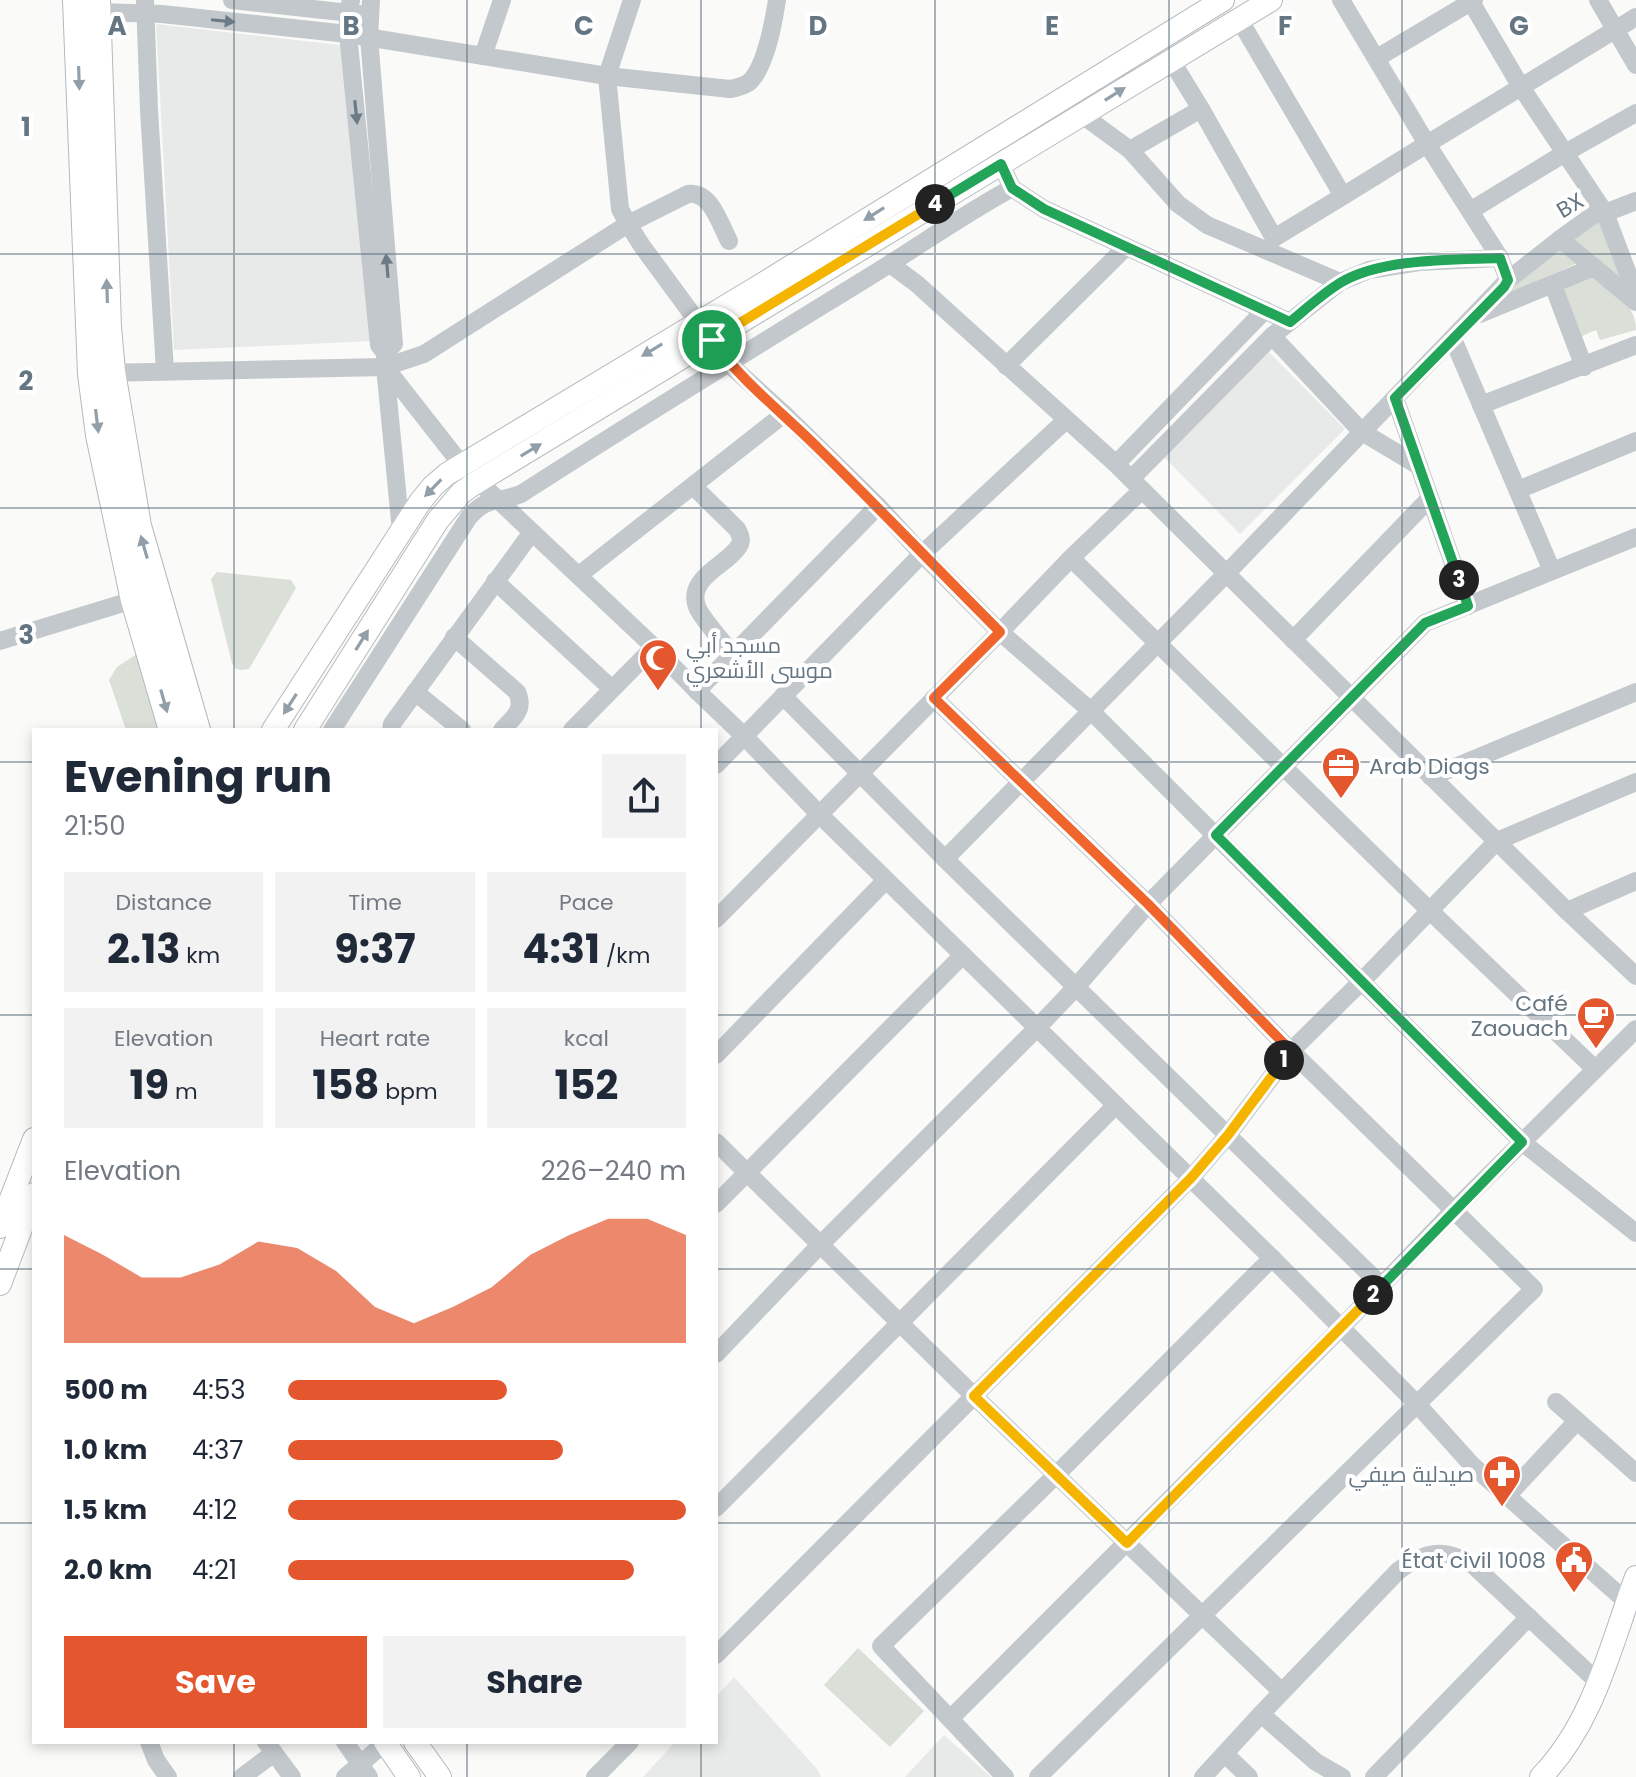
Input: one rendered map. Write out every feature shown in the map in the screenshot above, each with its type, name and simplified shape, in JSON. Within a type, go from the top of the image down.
[{"type":"highway","points":[[91,4],[102,373],[99,435],[158,640],[172,728]]},
{"type":"highway","points":[[158,640],[196,728]]},
{"type":"main road","points":[[306,728],[438,520],[461,493],[705,331],[1223,0]]},
{"type":"main road","points":[[274,728],[420,502],[433,486],[461,464],[1001,164],[1271,0]]},
{"type":"main road","points":[[0,1227],[32,1144]]},
{"type":"main road","points":[[0,1284],[32,1199]]},
{"type":"main road","points":[[1549,1774],[1589,1708],[1636,1577]]},
{"type":"main road","points":[[387,1744],[409,1777]]},
{"type":"main road","points":[[416,1744],[440,1777]]},
{"type":"street","points":[[232,0],[370,8],[369,37],[394,344],[385,360],[401,531]]},
{"type":"street","points":[[483,56],[502,0]]},
{"type":"street","points":[[632,0],[607,76],[620,209],[728,363],[878,506],[1000,632],[1091,711],[1522,1142],[1636,1233]]},
{"type":"street","points":[[91,4],[145,7],[348,34],[607,76],[730,89],[746,85],[754,77],[768,46],[777,0]]},
{"type":"street","points":[[1341,0],[1500,258],[1508,280]]},
{"type":"street","points":[[1598,0],[1636,65]]},
{"type":"street","points":[[1377,58],[1473,1],[1521,87],[1605,213],[1636,295]]},
{"type":"street","points":[[350,6],[348,34],[379,345],[385,360],[461,464]]},
{"type":"street","points":[[145,7],[165,371]]},
{"type":"street","points":[[1171,60],[1274,238],[1636,17]]},
{"type":"street","points":[[1239,19],[1343,196]]},
{"type":"street","points":[[1130,150],[1201,109]]},
{"type":"street","points":[[1470,211],[1636,113]]},
{"type":"street","points":[[1081,114],[1130,150],[1178,204],[1207,225],[1340,282]]},
{"type":"street","points":[[1001,164],[1012,188],[1044,209],[1290,322]]},
{"type":"street","points":[[333,728],[469,517],[483,504],[521,494],[1012,188]]},
{"type":"street","points":[[102,373],[385,360],[424,354],[628,224],[688,194],[699,194],[707,200],[729,241]]},
{"type":"street","name":"BX","points":[[945,859],[1226,574],[1508,280],[1596,213],[1605,213],[1636,201]]},
{"type":"street","points":[[1560,239],[1636,302]]},
{"type":"street","points":[[1006,366],[1126,247]]},
{"type":"street","points":[[718,917],[1071,558],[1272,336],[1340,282],[1369,270],[1419,262],[1500,258]]},
{"type":"street","points":[[890,264],[917,284],[1116,464],[1636,976]]},
{"type":"street","points":[[1474,316],[1594,267]]},
{"type":"street","points":[[1553,285],[1584,367]]},
{"type":"street","points":[[1116,464],[1265,310]]},
{"type":"street","points":[[1272,336],[1362,432],[1419,466]]},
{"type":"street","points":[[1453,339],[1552,571]]},
{"type":"street","points":[[1481,405],[1636,345]]},
{"type":"street","points":[[1395,398],[1468,606]]},
{"type":"street","points":[[579,575],[784,414]]},
{"type":"street","points":[[718,763],[922,554],[1066,420]]},
{"type":"street","points":[[1518,490],[1636,441]]},
{"type":"street","points":[[478,481],[654,647],[819,814],[1272,1258],[1417,1404],[1472,1465],[1627,1602]]},
{"type":"street","points":[[693,486],[742,537],[740,546],[703,579],[696,592],[698,608],[733,655]]},
{"type":"street","points":[[1293,640],[1430,498]]},
{"type":"street","points":[[697,691],[878,506]]},
{"type":"street","points":[[391,728],[532,532]]},
{"type":"street","points":[[718,1352],[1037,1028],[1148,904],[1425,623],[1636,537]]},
{"type":"street","points":[[1071,558],[1595,1069]]},
{"type":"street","points":[[495,581],[612,689]]},
{"type":"street","points":[[0,641],[146,596]]},
{"type":"street","points":[[454,637],[517,692],[521,701],[520,712],[504,728]]},
{"type":"street","points":[[574,728],[654,647]]},
{"type":"street","points":[[415,692],[460,728]]},
{"type":"street","points":[[1431,777],[1636,692]]},
{"type":"street","points":[[783,696],[945,859],[1382,1286]]},
{"type":"street","points":[[934,698],[1148,904],[1291,1051],[1534,1289],[1038,1777]]},
{"type":"street","points":[[718,1653],[1191,1178],[1228,1135],[1291,1051],[1497,841],[1636,782]]},
{"type":"street","points":[[718,1053],[886,880]]},
{"type":"street","points":[[1567,911],[1636,881]]},
{"type":"street","points":[[718,1202],[963,955]]},
{"type":"street","points":[[950,1719],[1636,1029]]},
{"type":"street","points":[[718,1506],[1116,1105]]},
{"type":"street","points":[[718,1144],[1282,1692]]},
{"type":"street","points":[[1005,1777],[881,1646],[1272,1258]]},
{"type":"street","points":[[1556,1402],[1636,1473]]},
{"type":"street","points":[[1507,1496],[1577,1421]]},
{"type":"street","points":[[1203,1777],[1398,1571],[1423,1555],[1444,1553],[1474,1566],[1599,1683]]},
{"type":"street","points":[[1374,1777],[1529,1617]]},
{"type":"street","points":[[1261,1714],[1316,1762],[1342,1777]]},
{"type":"street","points":[[150,1744],[168,1777]]},
{"type":"street","points":[[346,1744],[365,1771]]},
{"type":"street","points":[[345,1777],[365,1771],[385,1744]]},
{"type":"street","points":[[595,1777],[628,1744]]},
{"type":"street","points":[[242,1777],[270,1747],[292,1777]]},
{"type":"street","points":[[1225,1754],[1249,1777]]},
{"type":"shaded area","points":[[156,24],[348,46],[373,341],[174,350]]},
{"type":"shaded area","points":[[1601,217],[1628,284],[1571,239]]},
{"type":"shaded area","points":[[1558,241],[1578,263],[1506,295]]},
{"type":"shaded area","points":[[1590,272],[1627,304],[1636,330],[1600,340],[1596,330],[1582,336],[1562,286]]},
{"type":"shaded area","points":[[1263,346],[1345,429],[1240,534],[1158,451]]},
{"type":"shaded area","points":[[217,572],[291,580],[296,588],[249,669],[236,669],[232,663],[211,579]]},
{"type":"shaded area","points":[[137,654],[159,728],[125,728],[109,680],[117,667]]},
{"type":"shaded area","points":[[858,1648],[924,1711],[890,1747],[824,1685]]},
{"type":"shaded area","points":[[734,1677],[821,1777],[643,1777],[673,1744],[718,1744],[718,1695]]},
{"type":"shaded area","points":[[944,1735],[991,1777],[905,1777]]},
{"type":"place","name":"مسجد أبي موسى الأشعري","points":[[658,692]]},
{"type":"place","name":"Arab Diags","points":[[1341,800]]},
{"type":"place","name":"Café Zaouach","points":[[1596,1050]]},
{"type":"place","name":"صيدلية صيفي","points":[[1502,1508]]},
{"type":"place","name":"État civil 1008","points":[[1574,1594]]},
{"type":"route","points":[[1001,164],[1012,188],[1044,209],[1290,322],[1340,282],[1369,270],[1419,262],[1500,258],[1508,280],[1395,398],[1468,606],[1425,623],[1216,835],[1522,1142],[1127,1543],[974,1396],[1191,1178],[1228,1135],[1291,1051],[1148,904],[934,698],[1000,632],[878,506],[728,363],[712,340],[1001,164]]}]
